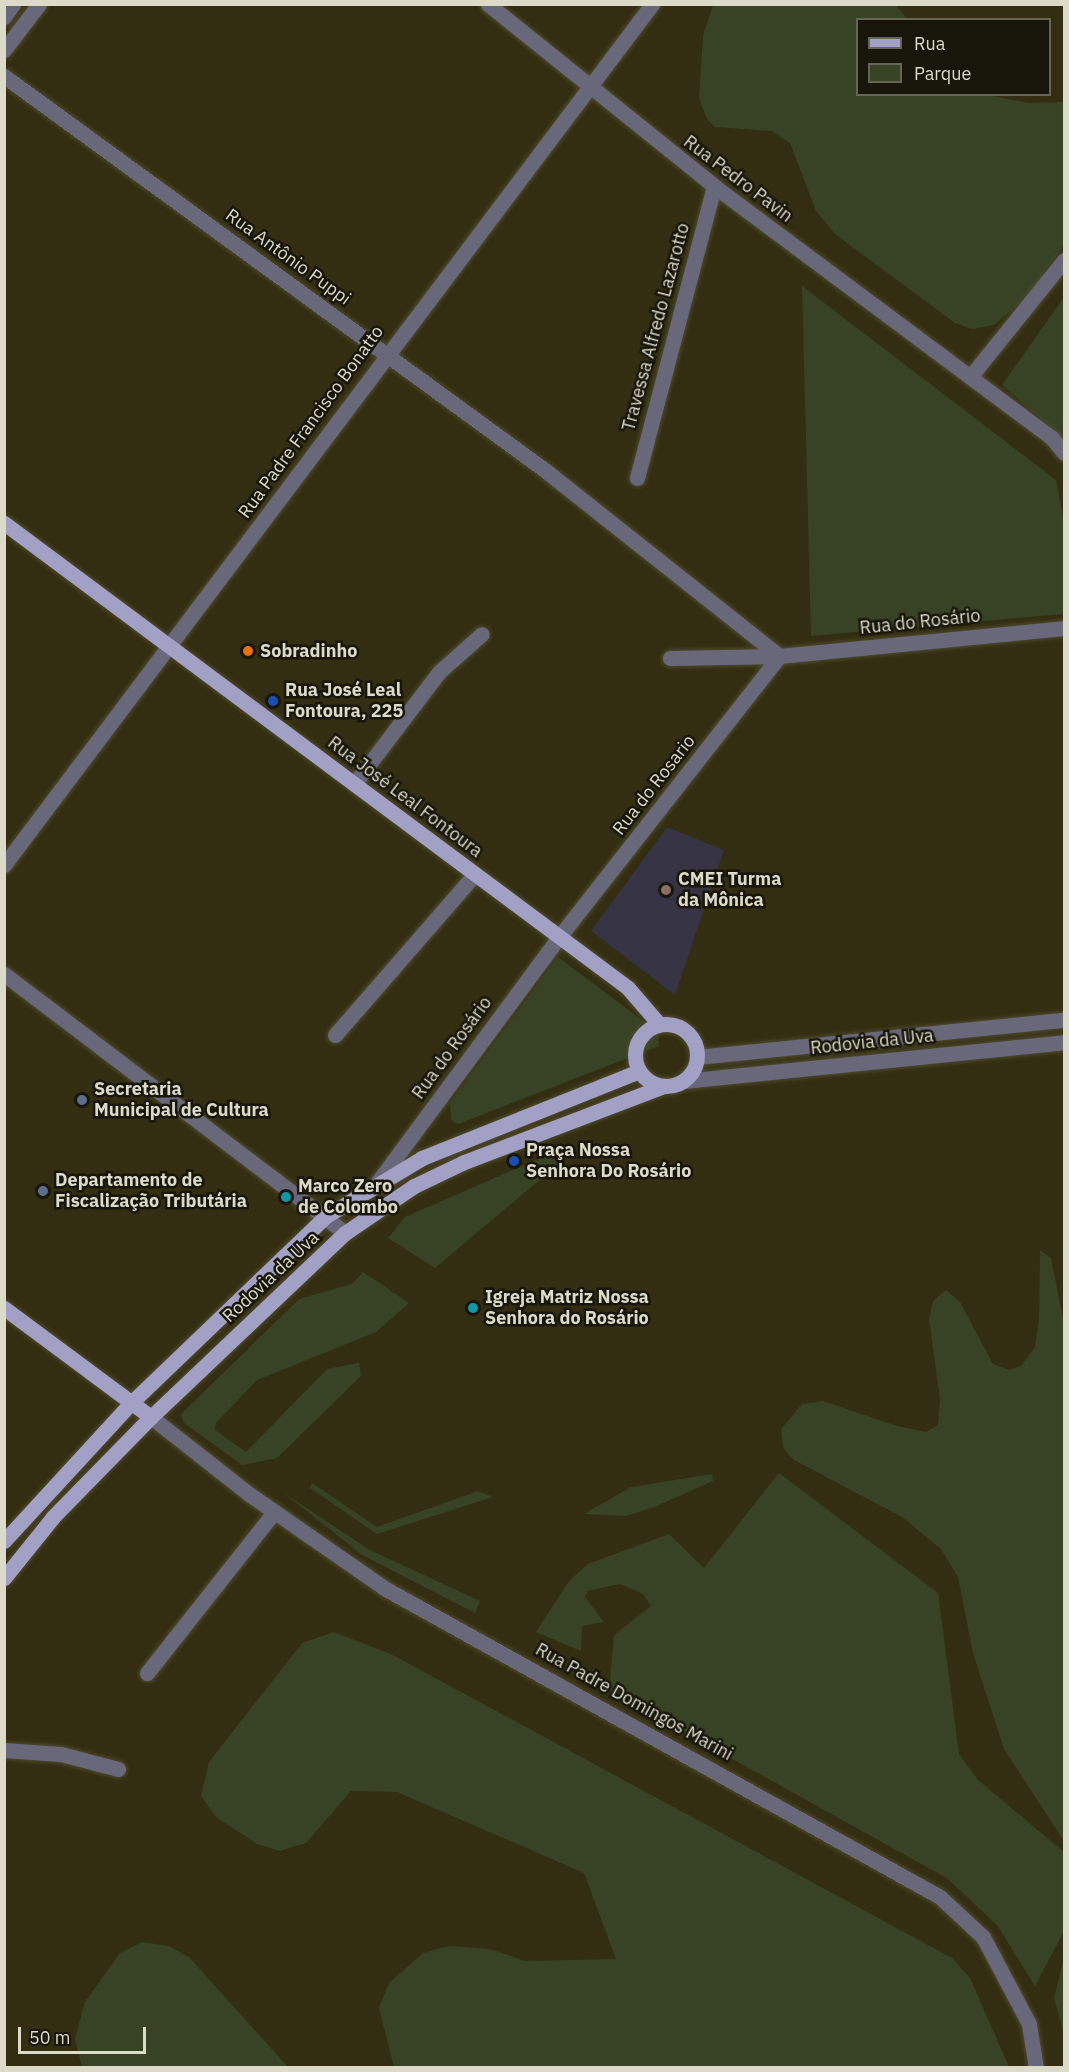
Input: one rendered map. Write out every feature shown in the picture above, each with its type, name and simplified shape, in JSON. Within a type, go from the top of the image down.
[{"type":"main road","name":"Rua José Leal Fontoura","points":[[4,523],[628,988],[659,1024]]},
{"type":"main road","points":[[659,1024],[686,1031],[697,1057],[683,1081],[664,1086],[639,1071],[637,1042],[659,1024]]},
{"type":"main road","name":"Rodovia da Uva","points":[[4,1541],[132,1402],[327,1216],[376,1183],[459,1142],[639,1071]]},
{"type":"main road","name":"Rodovia da Uva","points":[[4,1578],[52,1517],[151,1417],[345,1233],[414,1186],[464,1162],[664,1086]]},
{"type":"main road","points":[[4,1308],[151,1417]]},
{"type":"street","points":[[4,16],[13,4]]},
{"type":"street","points":[[4,50],[39,4]]},
{"type":"street","name":"Rua Pedro Pavin","points":[[488,4],[589,88],[714,186],[970,377],[1065,453]]},
{"type":"street","name":"Rua Padre Francisco Bonatto","points":[[4,865],[170,646],[387,352],[652,4]]},
{"type":"street","name":"Rua Antônio Puppi","points":[[4,76],[387,352],[546,471],[779,656]]},
{"type":"street","name":"Travessa Alfredo Lazarotto","points":[[637,478],[714,186]]},
{"type":"street","points":[[970,377],[1065,260]]},
{"type":"street","name":"Rua do Rosário","points":[[670,658],[779,656],[1065,628]]},
{"type":"street","points":[[354,784],[439,672],[482,634]]},
{"type":"street","name":"Rua do Rosario","points":[[559,937],[779,656]]},
{"type":"street","points":[[335,1035],[475,874]]},
{"type":"street","name":"Rua do Rosário","points":[[376,1183],[559,937]]},
{"type":"street","points":[[4,974],[327,1216],[345,1233]]},
{"type":"street","name":"Rodovia da Uva","points":[[697,1057],[1065,1020]]},
{"type":"street","name":"Rodovia da Uva","points":[[683,1081],[1065,1042]]},
{"type":"street","name":"Rua Padre Domingos Marini","points":[[151,1417],[274,1512],[384,1588],[940,1897],[983,1937],[1029,2024],[1036,2067]]},
{"type":"street","points":[[147,1673],[274,1512]]},
{"type":"street","points":[[4,1750],[61,1754],[118,1769]]},
{"type":"shaded area","name":"CMEI Turma da Mônica","points":[[667,827],[724,850],[675,995],[591,931]]},
{"type":"green space","points":[[713,5],[896,5],[906,18],[856,18],[856,96],[992,96],[1029,103],[1064,102],[1064,245],[1026,298],[994,325],[972,329],[955,323],[835,234],[816,211],[790,143],[772,131],[715,127],[707,119],[699,98],[703,36]]},
{"type":"green space","points":[[802,286],[1056,480],[1064,521],[1064,614],[811,636]]},
{"type":"green space","points":[[1064,297],[1064,439],[1002,385]]},
{"type":"green space","points":[[558,957],[658,1032],[659,1046],[458,1124],[451,1120],[450,1103]]},
{"type":"green space","points":[[559,1150],[568,1156],[435,1268],[388,1238],[405,1217]]},
{"type":"green space","points":[[1040,1250],[1051,1258],[1064,1325],[1064,1841],[1004,1749],[973,1653],[958,1577],[941,1549],[902,1517],[794,1460],[783,1448],[781,1429],[802,1404],[823,1401],[897,1426],[926,1432],[938,1425],[940,1399],[929,1319],[933,1301],[946,1290],[960,1302],[993,1364],[1009,1370],[1022,1365],[1035,1347],[1039,1319]]},
{"type":"green space","points":[[363,1272],[409,1303],[376,1332],[257,1380],[216,1423],[215,1430],[246,1452],[327,1369],[359,1363],[361,1376],[277,1458],[242,1465],[184,1423],[181,1414],[299,1299],[352,1284]]},
{"type":"green space","points":[[779,1473],[938,1593],[959,1754],[978,1780],[1064,1852],[1064,1931],[1035,1986],[997,1925],[948,1879],[609,1690],[614,1635],[651,1606],[643,1594],[620,1584],[588,1591],[585,1597],[604,1622],[582,1626],[581,1651],[536,1632],[569,1581],[588,1564],[669,1534],[704,1568]]},
{"type":"green space","points":[[712,1474],[713,1481],[652,1508],[625,1516],[584,1514],[631,1487]]},
{"type":"green space","points":[[312,1483],[377,1527],[478,1491],[493,1497],[377,1534],[310,1488]]},
{"type":"green space","points":[[284,1493],[368,1549],[480,1601],[475,1613],[362,1555]]},
{"type":"green space","points":[[334,1632],[393,1655],[952,1958],[970,1978],[1009,2067],[394,2067],[379,2008],[389,1983],[423,1953],[450,1946],[490,1949],[525,1961],[616,1959],[584,1873],[397,1792],[351,1791],[306,1843],[280,1851],[257,1844],[216,1817],[201,1796],[209,1762],[302,1643]]},
{"type":"green space","points":[[142,1942],[169,1946],[189,1957],[288,2067],[82,2067],[75,2039],[85,2002],[120,1953]]},
{"type":"green space","points":[[1064,1958],[1064,2034],[1054,1998]]},
{"type":"place","name":"Sobradinho","points":[[248,651]]},
{"type":"place","name":"Rua José Leal Fontoura, 225","points":[[273,701]]},
{"type":"place","name":"CMEI Turma da Mônica","points":[[666,890]]},
{"type":"place","name":"Secretaria Municipal de Cultura","points":[[82,1100]]},
{"type":"place","name":"Praça Nossa Senhora Do Rosário","points":[[514,1161]]},
{"type":"place","name":"Departamento de Fiscalização Tributária","points":[[43,1191]]},
{"type":"place","name":"Marco Zero de Colombo","points":[[286,1197]]},
{"type":"place","name":"Igreja Matriz Nossa Senhora do Rosário","points":[[473,1308]]}]
